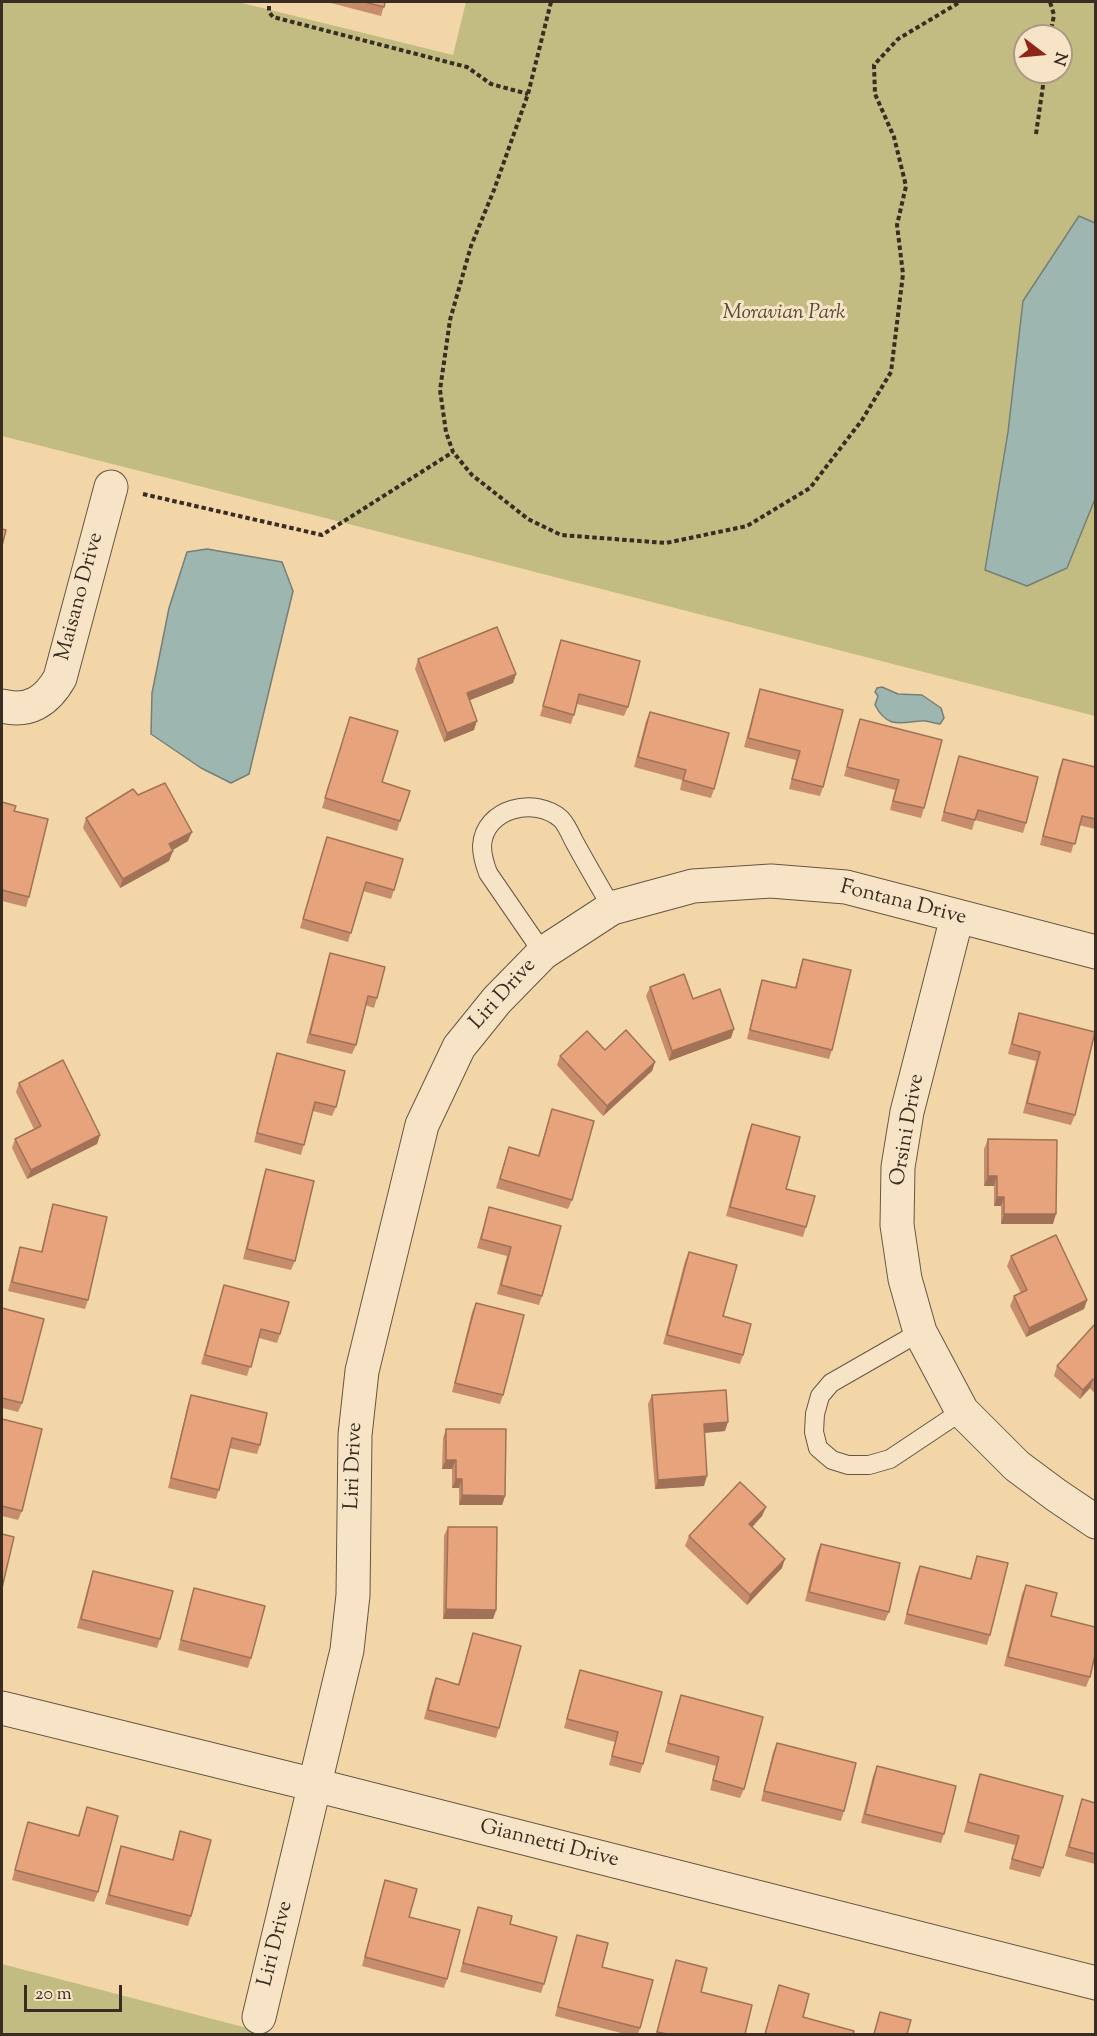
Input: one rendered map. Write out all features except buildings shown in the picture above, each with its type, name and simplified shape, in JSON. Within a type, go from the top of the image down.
[{"type":"street","name":"Maisano Drive","points":[[2,706],[11,709],[26,708],[40,701],[52,691],[60,678],[124,490]]},
{"type":"street","name":"Fontana Drive","points":[[543,952],[612,908],[693,886],[771,881],[846,887],[1095,952]]},
{"type":"street","name":"Orsini Drive","points":[[957,917],[908,1112],[898,1167],[897,1226],[905,1279],[920,1332],[962,1411],[1017,1466],[1095,1522]]},
{"type":"street","name":"Liri Drive","points":[[259,2017],[347,1650],[353,1595],[355,1435],[362,1371],[422,1125],[459,1047],[497,999],[543,952]]},
{"type":"street","name":"Giannetti Drive","points":[[2,1708],[1095,1983]]},
{"type":"lane","points":[[543,952],[486,867],[482,845],[488,829],[498,816],[512,809],[527,807],[544,810],[562,820],[612,908]]},
{"type":"lane","points":[[920,1332],[831,1383],[820,1396],[815,1414],[814,1432],[819,1448],[832,1460],[848,1465],[869,1465],[890,1459],[962,1411]]},
{"type":"path","points":[[551,2],[528,94],[494,190],[471,246],[450,320],[440,390],[446,432],[453,452],[472,476],[528,519],[561,535],[666,543],[747,526],[810,488],[862,420],[891,372],[903,274],[897,225],[906,186],[894,137],[875,94],[874,65],[898,39],[960,2]]},
{"type":"path","points":[[1050,2],[1054,15],[1052,24]]},
{"type":"path","points":[[269,6],[269,12],[273,17],[467,68],[491,84],[528,94]]},
{"type":"path","points":[[1036,134],[1043,84]]},
{"type":"path","points":[[124,490],[322,535],[453,452]]},
{"type":"green space","name":"Moravian Park","points":[[2,2],[238,2],[453,55],[466,2],[1095,2],[1095,716],[2,436]]},
{"type":"green space","points":[[2,1964],[270,2034],[2,2034]]},
{"type":"water","points":[[1079,216],[1095,223],[1095,499],[1067,568],[1027,586],[985,570],[1008,432],[1023,301]]},
{"type":"water","points":[[207,549],[282,562],[293,591],[249,774],[231,783],[201,768],[151,734],[152,693],[169,608],[187,552]]},
{"type":"water","points":[[882,687],[898,694],[922,695],[941,708],[944,718],[940,724],[926,721],[900,723],[889,721],[875,705],[878,696],[875,692],[877,688]]}]
